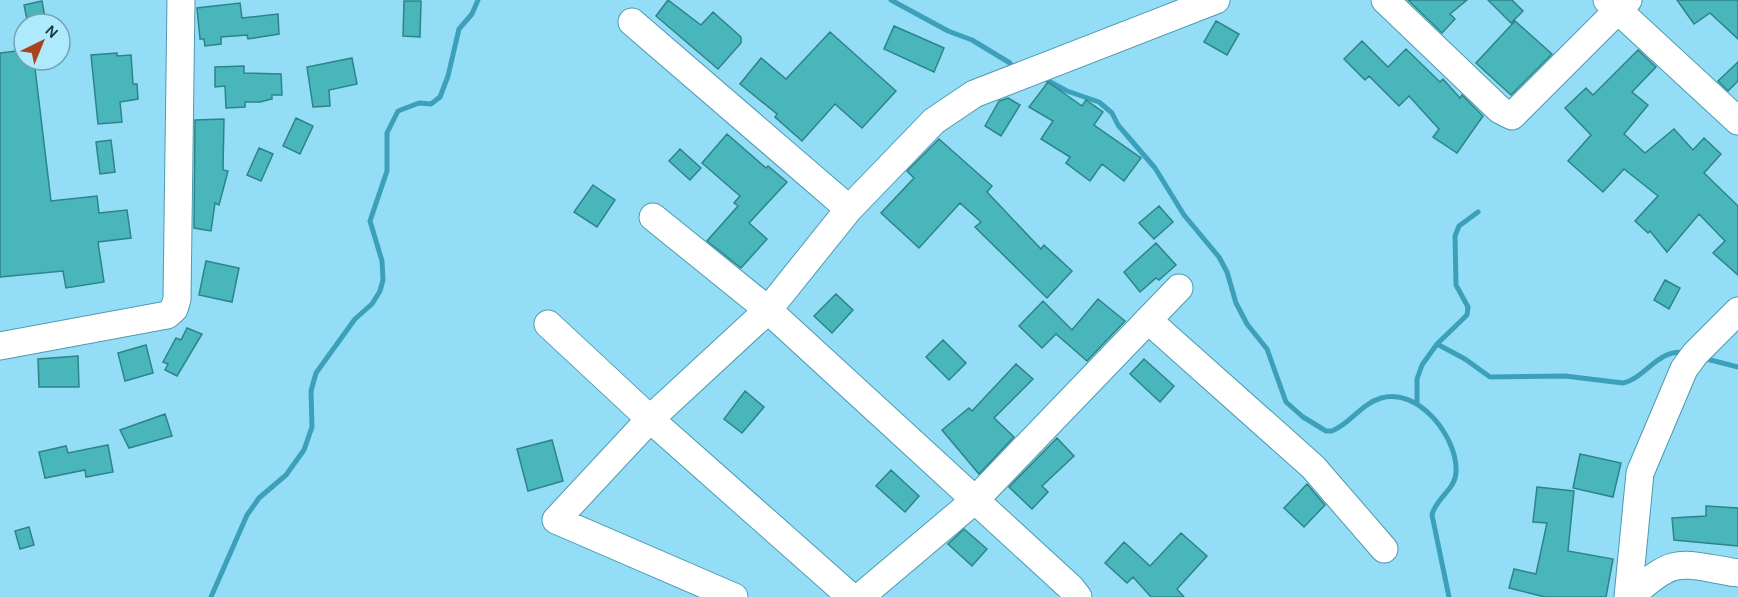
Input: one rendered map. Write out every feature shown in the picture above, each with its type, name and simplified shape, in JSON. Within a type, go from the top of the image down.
[{"type":"street","points":[[0,346],[167,315],[174,309],[177,299],[181,0]]},
{"type":"street","points":[[734,597],[556,520],[650,419],[768,310],[849,209],[934,121],[974,94],[1216,0]]},
{"type":"street","points":[[1386,0],[1500,110],[1512,116],[1617,4],[1738,121]]},
{"type":"street","points":[[632,22],[849,209]]},
{"type":"street","points":[[653,217],[768,310],[1071,588],[1078,597]]},
{"type":"street","points":[[860,597],[975,500],[1179,288]]},
{"type":"street","points":[[1629,597],[1640,473],[1684,369],[1695,354],[1738,311]]},
{"type":"street","points":[[1148,320],[1313,467],[1384,549]]},
{"type":"street","points":[[548,324],[650,419],[851,597]]},
{"type":"street","points":[[1629,597],[1658,572],[1669,566],[1681,564],[1738,573]]},
{"type":"building","points":[[668,0],[701,25],[713,12],[741,37],[741,43],[718,69],[656,16]]},
{"type":"building","points":[[1408,0],[1467,0],[1450,14],[1455,19],[1442,33]]},
{"type":"building","points":[[1488,0],[1512,0],[1523,11],[1511,23]]},
{"type":"building","points":[[1677,0],[1738,0],[1738,39],[1710,13],[1694,24]]},
{"type":"building","points":[[42,1],[44,12],[25,12],[24,5]]},
{"type":"building","points":[[404,1],[421,1],[420,37],[403,36]]},
{"type":"building","points":[[240,3],[242,18],[278,14],[279,34],[248,39],[247,35],[221,37],[221,44],[205,46],[204,39],[200,39],[197,8]]},
{"type":"building","points":[[1216,21],[1239,34],[1227,55],[1204,42]]},
{"type":"building","points":[[1515,21],[1552,54],[1511,95],[1476,63]]},
{"type":"building","points":[[894,26],[944,48],[934,72],[884,49]]},
{"type":"building","points":[[830,32],[896,91],[862,128],[835,104],[802,141],[775,117],[777,114],[740,84],[761,58],[786,79]]},
{"type":"building","points":[[1362,41],[1388,67],[1406,49],[1440,82],[1443,79],[1460,98],[1462,95],[1483,116],[1457,153],[1433,137],[1439,129],[1409,96],[1399,106],[1369,76],[1365,80],[1344,59]]},
{"type":"building","points":[[1638,50],[1656,67],[1632,92],[1648,105],[1624,134],[1645,153],[1674,129],[1693,150],[1704,138],[1721,154],[1704,173],[1738,206],[1738,275],[1713,253],[1725,241],[1699,214],[1667,252],[1650,231],[1648,233],[1635,221],[1658,196],[1624,169],[1603,192],[1568,161],[1591,135],[1565,108],[1586,88],[1593,95]]},
{"type":"building","points":[[12,52],[12,72],[35,72],[51,201],[97,196],[99,213],[127,210],[131,238],[98,242],[104,282],[66,288],[63,271],[0,277],[0,53]]},
{"type":"building","points":[[117,53],[117,56],[131,55],[133,84],[137,84],[138,99],[120,102],[122,122],[98,124],[91,55]]},
{"type":"building","points":[[352,58],[357,84],[329,90],[330,106],[313,107],[307,67]]},
{"type":"building","points":[[1738,62],[1738,81],[1728,91],[1718,81]]},
{"type":"building","points":[[244,66],[244,73],[281,74],[282,95],[272,95],[272,99],[260,102],[245,102],[245,107],[226,108],[225,86],[215,87],[215,67]]},
{"type":"building","points":[[1048,82],[1082,106],[1086,100],[1103,112],[1094,125],[1141,158],[1124,181],[1102,164],[1090,181],[1066,163],[1070,157],[1041,139],[1053,121],[1029,107]]},
{"type":"building","points":[[1008,98],[1020,105],[1001,136],[985,126],[999,101]]},
{"type":"building","points":[[296,118],[313,126],[300,154],[283,146]]},
{"type":"building","points":[[224,119],[223,170],[228,171],[219,205],[215,203],[211,231],[194,228],[195,120]]},
{"type":"building","points":[[727,134],[766,168],[768,166],[787,182],[749,223],[767,239],[741,268],[707,241],[738,206],[734,203],[740,196],[702,163]]},
{"type":"building","points":[[939,139],[992,186],[987,192],[1041,249],[1044,245],[1072,271],[1047,298],[975,227],[981,222],[960,203],[919,248],[881,213],[914,178],[907,171]]},
{"type":"building","points":[[111,140],[115,172],[100,174],[96,142]]},
{"type":"building","points":[[259,148],[273,154],[261,181],[247,175]]},
{"type":"building","points":[[680,149],[701,168],[690,180],[669,161]]},
{"type":"building","points":[[593,185],[615,200],[597,227],[574,212]]},
{"type":"building","points":[[1159,206],[1173,222],[1154,239],[1139,223]]},
{"type":"building","points":[[1156,243],[1176,265],[1159,280],[1156,278],[1140,292],[1124,272]]},
{"type":"building","points":[[206,261],[239,268],[232,302],[199,295]]},
{"type":"building","points":[[1665,280],[1680,288],[1669,309],[1654,300]]},
{"type":"building","points":[[836,294],[853,310],[832,333],[814,316]]},
{"type":"building","points":[[1098,299],[1125,321],[1087,361],[1056,334],[1042,348],[1019,326],[1043,301],[1072,330]]},
{"type":"building","points":[[187,328],[202,334],[177,376],[165,370],[168,364],[163,362],[176,338],[181,340]]},
{"type":"building","points":[[943,340],[966,363],[949,380],[926,357]]},
{"type":"building","points":[[146,345],[153,373],[125,381],[118,353]]},
{"type":"building","points":[[78,356],[79,387],[39,387],[38,359]]},
{"type":"building","points":[[1144,359],[1174,386],[1160,402],[1130,374]]},
{"type":"building","points":[[1016,364],[1033,379],[994,418],[1014,437],[979,474],[942,430],[969,408],[972,411]]},
{"type":"building","points":[[745,391],[764,407],[742,433],[724,419]]},
{"type":"building","points":[[165,414],[172,436],[129,448],[120,430]]},
{"type":"building","points":[[1057,438],[1074,456],[1042,486],[1048,492],[1032,509],[1009,487]]},
{"type":"building","points":[[552,440],[563,481],[528,491],[517,449]]},
{"type":"building","points":[[108,445],[113,472],[86,477],[85,470],[45,478],[39,452],[66,446],[68,453]]},
{"type":"building","points":[[1580,454],[1621,463],[1613,497],[1573,488]]},
{"type":"building","points":[[891,470],[919,496],[905,512],[876,486]]},
{"type":"building","points":[[1307,484],[1325,505],[1304,527],[1284,508]]},
{"type":"building","points":[[1537,487],[1574,491],[1568,551],[1613,559],[1606,597],[1545,597],[1509,588],[1514,569],[1536,574],[1547,523],[1533,522]]},
{"type":"building","points":[[1706,506],[1738,508],[1738,546],[1674,540],[1672,518],[1706,516]]},
{"type":"building","points":[[29,527],[34,545],[20,549],[15,531]]},
{"type":"building","points":[[964,529],[987,549],[972,566],[948,544]]},
{"type":"building","points":[[1181,533],[1207,556],[1177,589],[1184,597],[1151,597],[1133,577],[1127,583],[1105,563],[1124,542],[1150,566]]},
{"type":"waterway","points":[[211,597],[247,515],[259,498],[286,475],[304,450],[312,427],[311,391],[316,373],[355,319],[372,304],[380,291],[383,280],[382,261],[370,221],[387,171],[387,133],[398,111],[419,103],[431,104],[440,97],[448,76],[459,29],[472,14],[478,0]]},
{"type":"waterway","points":[[891,0],[948,31],[972,40],[1010,63]]},
{"type":"waterway","points":[[1043,78],[1067,91],[1099,102],[1112,113],[1118,125],[1155,168],[1184,215],[1219,257],[1227,272],[1236,303],[1247,324],[1267,349],[1286,402],[1303,417],[1326,431],[1332,431],[1374,401],[1395,397],[1409,400],[1434,418],[1443,431],[1455,459],[1456,472],[1453,484],[1437,504],[1432,515],[1449,597]]},
{"type":"waterway","points":[[1417,404],[1417,379],[1422,365],[1437,344],[1467,315],[1468,307],[1456,285],[1455,236],[1459,226],[1478,212]]},
{"type":"waterway","points":[[1437,344],[1465,359],[1490,377],[1565,376],[1623,383],[1638,376],[1668,355],[1676,352],[1685,353]]},
{"type":"waterway","points":[[1703,358],[1738,367]]}]
